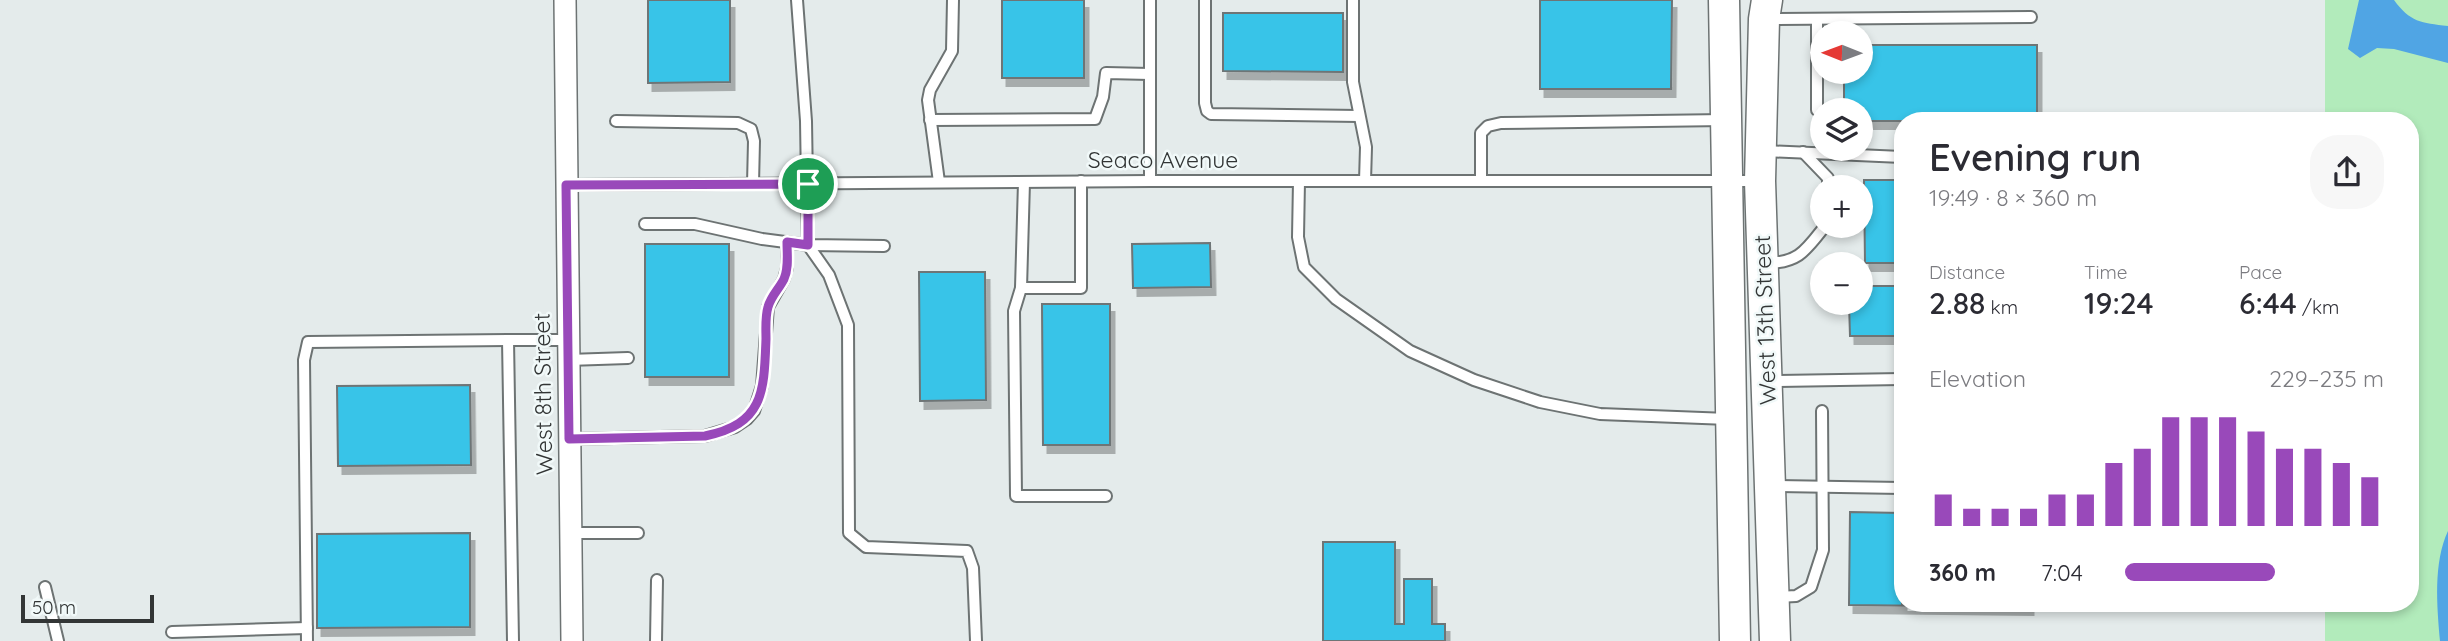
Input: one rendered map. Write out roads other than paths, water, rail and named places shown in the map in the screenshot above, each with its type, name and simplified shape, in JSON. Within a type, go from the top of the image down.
[{"type":"main road","name":"West 13th Street","points":[[1724,0],[1735,641]]},
{"type":"main road","name":"West 13th Street","points":[[1765,10],[1760,181],[1775,641]]},
{"type":"street","name":"West 8th Street","points":[[565,0],[572,641]]},
{"type":"lane","points":[[797,0],[808,184],[808,245],[829,275],[848,325],[849,533],[866,547],[967,551],[973,568],[976,641]]},
{"type":"lane","points":[[939,182],[928,100],[930,90],[952,51],[953,0]]},
{"type":"lane","points":[[1150,0],[1150,181]]},
{"type":"lane","points":[[1205,0],[1207,111],[1211,114],[1359,116]]},
{"type":"lane","points":[[1353,0],[1353,82],[1366,147],[1365,181]]},
{"type":"lane","points":[[1765,10],[1817,19],[2031,17]]},
{"type":"lane","points":[[1817,19],[1817,98]]},
{"type":"lane","points":[[930,120],[1095,119],[1103,97],[1106,73],[1150,74]]},
{"type":"lane","points":[[1481,181],[1481,133],[1488,126],[1508,123],[1726,120]]},
{"type":"lane","points":[[616,121],[738,123],[751,129],[754,141],[753,184]]},
{"type":"lane","points":[[1761,151],[1894,157]]},
{"type":"lane","points":[[1803,152],[1825,175]]},
{"type":"lane","points":[[1021,288],[1081,288],[1081,181]]},
{"type":"lane","name":"Seaco Avenue","points":[[566,185],[1081,181],[1760,181]]},
{"type":"lane","points":[[1299,181],[1298,237],[1304,267],[1336,299],[1410,351],[1474,380],[1540,402],[1600,414],[1731,419]]},
{"type":"lane","points":[[1024,182],[1021,288],[1014,311],[1016,496],[1106,496]]},
{"type":"lane","points":[[645,224],[695,225],[762,239],[808,245],[884,246]]},
{"type":"lane","points":[[1763,263],[1784,263],[1804,252],[1815,238]]},
{"type":"lane","points":[[569,439],[705,436],[720,433],[747,419],[759,399],[765,362],[768,307],[784,279],[787,268],[787,242]]},
{"type":"lane","points":[[508,340],[513,641]]},
{"type":"lane","points":[[307,641],[304,360],[307,342],[508,340],[628,358]]},
{"type":"lane","points":[[1767,381],[1894,379]]},
{"type":"lane","points":[[1774,597],[1796,596],[1811,587],[1823,550],[1822,411]]},
{"type":"lane","points":[[1770,486],[1894,488]]},
{"type":"lane","points":[[571,533],[638,533]]},
{"type":"lane","points":[[656,641],[657,580]]},
{"type":"lane","points":[[45,586],[58,641]]},
{"type":"lane","points":[[172,632],[307,628]]},
{"type":"water","points":[[2359,0],[2394,0],[2405,13],[2417,20],[2448,26],[2448,63],[2394,49],[2377,48],[2360,58],[2348,49]]},
{"type":"water","points":[[2448,531],[2448,641],[2440,641],[2438,571]]}]
